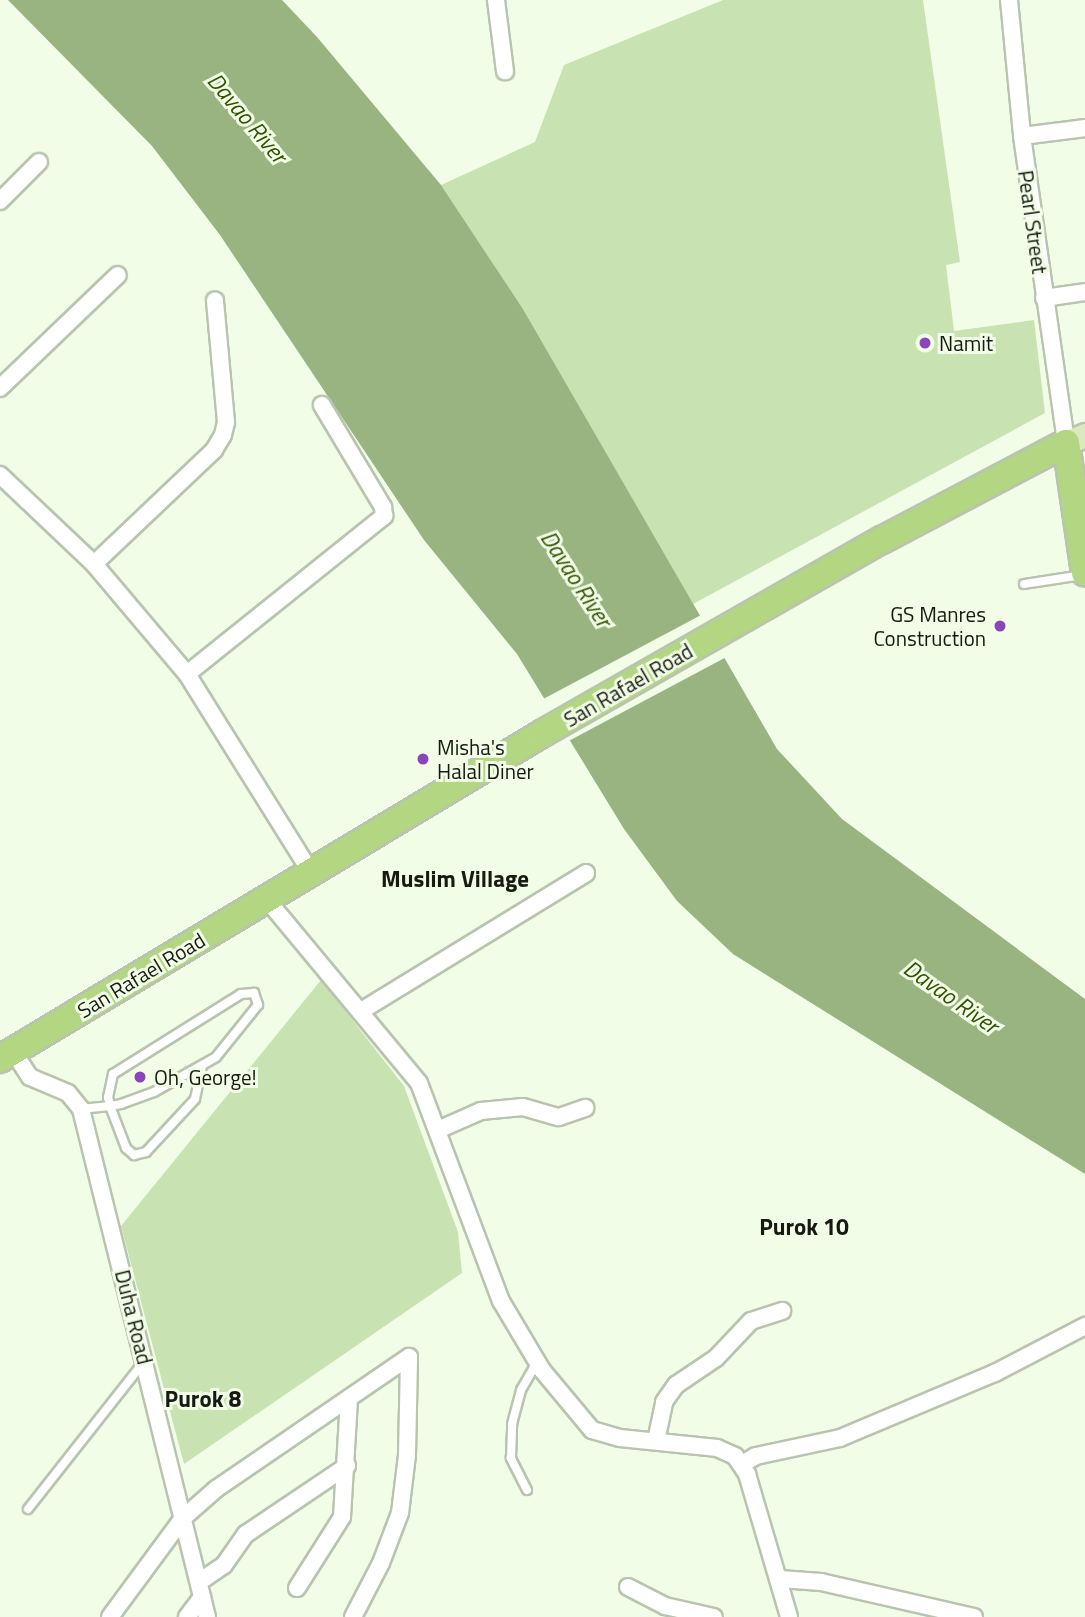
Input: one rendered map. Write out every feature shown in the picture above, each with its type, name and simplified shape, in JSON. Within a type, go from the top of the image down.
[{"type":"main road","points":[[1076,439],[1085,574]]},
{"type":"main road","name":"San Rafael Road","points":[[6,1055],[268,901],[543,733],[783,597],[1076,439]]},
{"type":"street","points":[[496,0],[505,71]]},
{"type":"street","name":"Pearl Street","points":[[1009,0],[1022,136],[1044,298],[1076,439]]},
{"type":"street","points":[[1022,136],[1085,128]]},
{"type":"street","points":[[0,201],[38,162]]},
{"type":"street","points":[[0,388],[118,275]]},
{"type":"street","points":[[1044,298],[1085,292]]},
{"type":"street","points":[[94,564],[214,450],[223,435],[226,422],[215,300]]},
{"type":"street","points":[[187,674],[384,516],[383,507],[322,405]]},
{"type":"street","points":[[0,475],[94,564],[187,674],[312,874]]},
{"type":"street","points":[[361,1011],[586,873]]},
{"type":"street","points":[[268,901],[419,1083],[440,1129],[501,1301],[537,1362],[592,1430],[717,1448],[742,1464],[780,1579],[789,1617]]},
{"type":"street","points":[[6,1055],[30,1077],[68,1093],[81,1109]]},
{"type":"street","points":[[440,1129],[481,1111],[523,1107],[559,1117],[585,1108]]},
{"type":"street","name":"Duha Road","points":[[81,1109],[207,1617]]},
{"type":"street","points":[[656,1441],[664,1402],[676,1385],[716,1358],[751,1321],[782,1311]]},
{"type":"street","points":[[742,1464],[757,1456],[840,1438],[995,1373],[1085,1326]]},
{"type":"street","points":[[110,1617],[183,1518],[216,1489],[410,1357],[400,1513],[381,1563],[353,1617]]},
{"type":"street","points":[[297,1588],[342,1517],[349,1398]]},
{"type":"street","points":[[187,1617],[201,1589],[224,1565],[246,1534],[347,1466]]},
{"type":"street","points":[[780,1579],[821,1582],[974,1617]]},
{"type":"street","points":[[628,1587],[665,1606],[714,1617]]},
{"type":"lane","points":[[1024,584],[1085,574]]},
{"type":"lane","points":[[81,1109],[110,1106],[154,1092],[216,1057],[254,1011],[258,999],[254,993],[241,994],[113,1074],[107,1090],[110,1106],[126,1148],[140,1155],[195,1099],[202,1066]]},
{"type":"lane","points":[[29,1509],[145,1361]]},
{"type":"lane","points":[[527,1490],[511,1458],[512,1424],[521,1390],[537,1362]]},
{"type":"shaded area","points":[[723,0],[923,0],[960,262],[946,265],[954,331],[1034,320],[1045,413],[693,604],[523,309],[441,185],[535,142],[564,65]]},
{"type":"shaded area","points":[[321,980],[404,1086],[458,1232],[462,1273],[184,1464],[121,1226]]},
{"type":"water","name":"Davao River","points":[[8,0],[282,0],[317,37],[441,185],[523,309],[777,749],[842,819],[1085,999],[1085,1174],[733,954],[677,901],[624,829],[517,654],[424,540],[220,235],[152,146]]},
{"type":"pier","points":[[703,614],[726,657],[565,743],[542,699]]},
{"type":"place","name":"Namit","points":[[925,343]]},
{"type":"place","name":"GS Manres Construction","points":[[1000,626]]},
{"type":"place","name":"Misha's Halal Diner","points":[[423,759]]},
{"type":"place","name":"Oh, George!","points":[[140,1077]]},
{"type":"district","name":"Muslim Village","points":[[455,879]]},
{"type":"district","name":"Purok 10","points":[[804,1227]]},
{"type":"district","name":"Purok 8","points":[[203,1399]]}]
